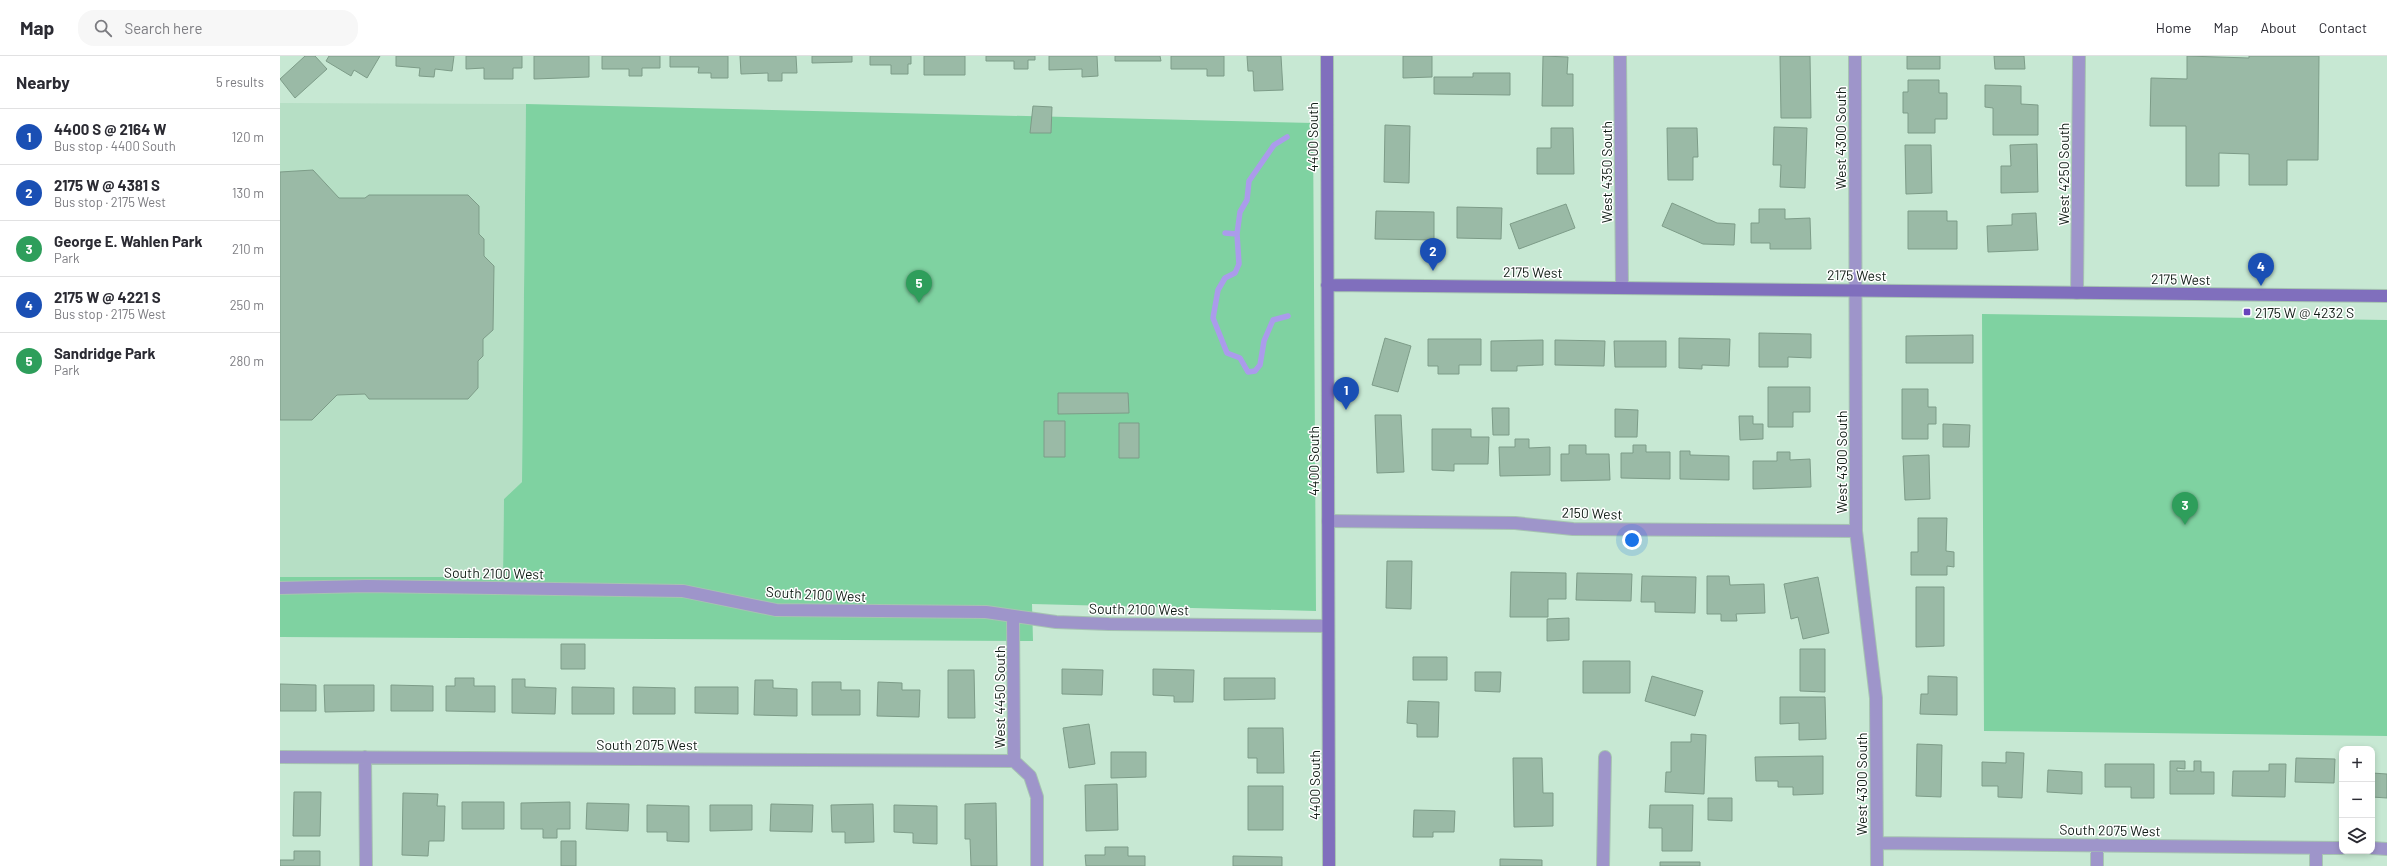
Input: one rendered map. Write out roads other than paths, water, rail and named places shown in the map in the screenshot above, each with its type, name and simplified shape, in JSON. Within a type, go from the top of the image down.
[{"type":"street","name":"4400 South","points":[[1326,56],[1329,866]]},
{"type":"street","name":"West 4350 South","points":[[1620,56],[1622,288]]},
{"type":"street","name":"West 4300 South","points":[[1854,56],[1856,531],[1876,698],[1877,866]]},
{"type":"street","name":"West 4250 South","points":[[2077,293],[2079,56]]},
{"type":"street","name":"2175 West","points":[[1328,285],[2387,296]]},
{"type":"street","name":"2150 West","points":[[1328,521],[1515,523],[1573,529],[1856,531]]},
{"type":"street","name":"South 2100 West","points":[[280,588],[368,586],[683,591],[776,610],[986,612],[1056,622],[1110,624],[1328,626]]},
{"type":"street","name":"West 4450 South","points":[[1013,616],[1014,761],[1030,776],[1037,797],[1037,866]]},
{"type":"street","name":"South 2075 West","points":[[280,757],[1014,761]]},
{"type":"street","points":[[365,757],[366,866]]},
{"type":"street","points":[[1603,866],[1605,757]]},
{"type":"street","name":"South 2075 West","points":[[1877,842],[2339,848]]},
{"type":"street","points":[[2097,845],[2097,866]]},
{"type":"street","points":[[2316,848],[2316,866]]},
{"type":"street","points":[[2375,848],[2387,848]]},
{"type":"waterway","points":[[1237,234],[1240,212],[1247,200],[1249,181],[1274,145],[1287,137]]},
{"type":"waterway","points":[[1225,233],[1237,234],[1239,264],[1235,273],[1225,278],[1218,290],[1213,318],[1227,353],[1240,358],[1248,372],[1255,371],[1260,365],[1264,341],[1273,320],[1288,316]]},
{"type":"place","name":"2175 W @ 4381 S","points":[[1433,271]]},
{"type":"place","name":"2175 W @ 4221 S","points":[[2261,286]]},
{"type":"place","name":"Sandridge Park","points":[[919,303]]},
{"type":"place","name":"2175 W @ 4232 S","points":[[2247,312]]},
{"type":"place","name":"4400 S @ 2164 W","points":[[1346,410]]},
{"type":"place","name":"George E. Wahlen Park","points":[[2185,525]]}]
